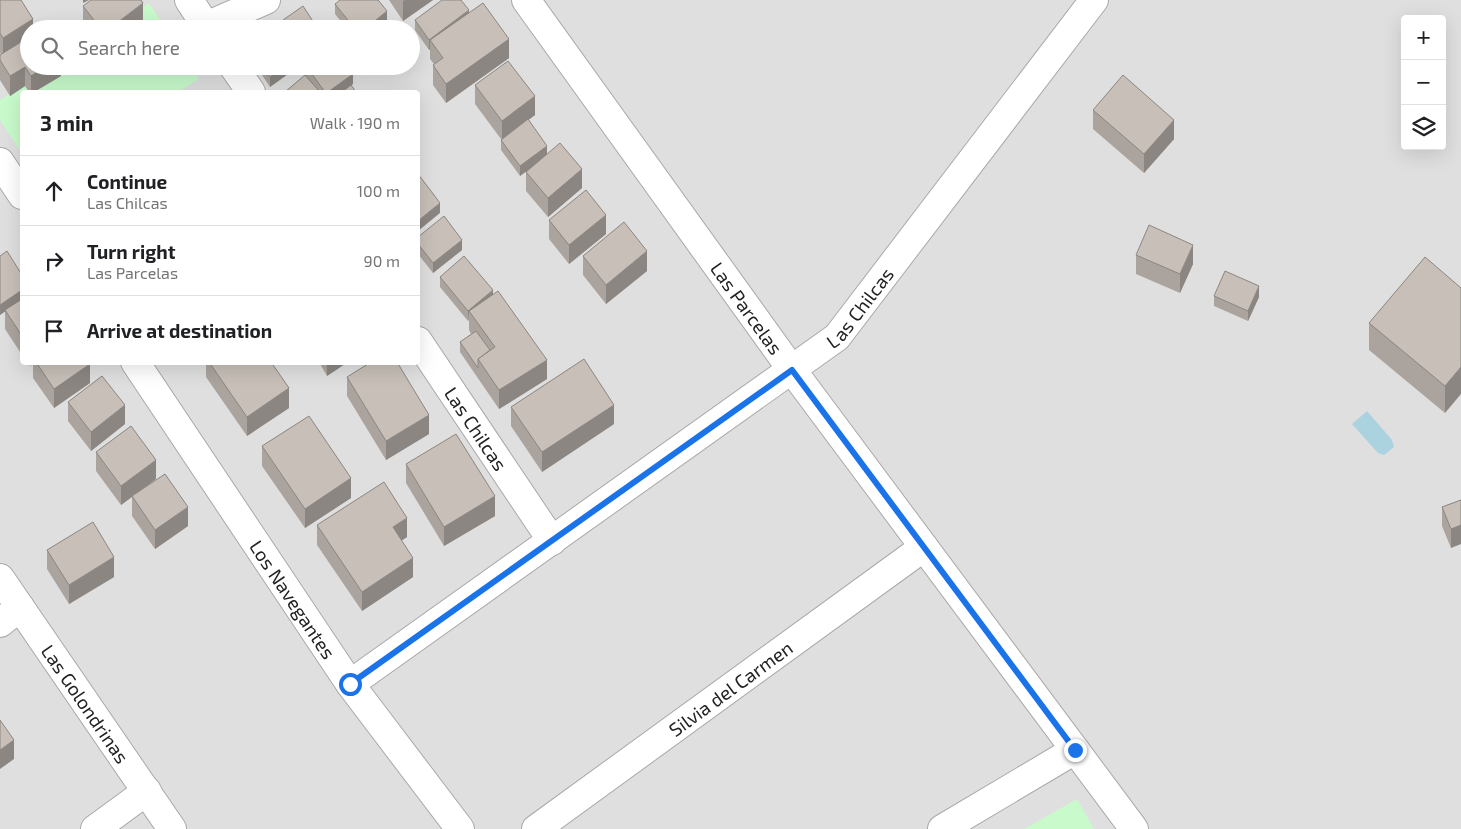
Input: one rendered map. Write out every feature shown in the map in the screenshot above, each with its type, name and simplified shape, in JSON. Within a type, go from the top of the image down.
[{"type":"street","points":[[189,0],[202,20]]},
{"type":"street","points":[[222,20],[266,0]]},
{"type":"street","name":"Las Parcelas","points":[[526,0],[792,370],[1134,829]]},
{"type":"street","name":"Las Chilcas","points":[[350,684],[837,337],[1094,0]]},
{"type":"street","points":[[239,75],[250,90]]},
{"type":"street","points":[[0,162],[20,192]]},
{"type":"street","name":"Las Chilcas","points":[[420,344],[552,541]]},
{"type":"street","name":"Los Navegantes","points":[[136,365],[350,684],[460,829]]},
{"type":"street","name":"Silvia del Carmen","points":[[536,829],[924,547]]},
{"type":"street","name":"Las Golondrinas","points":[[0,578],[10,615],[147,792],[172,829]]},
{"type":"street","points":[[942,829],[1075,750]]},
{"type":"street","points":[[95,829],[147,792]]},
{"type":"shaded area","points":[[0,0],[1461,0],[1461,829],[0,829]]},
{"type":"green space","points":[[149,3],[160,20],[123,20]]},
{"type":"green space","points":[[38,75],[197,75],[199,79],[181,90],[20,90],[20,151],[0,120],[0,100]]},
{"type":"green space","points":[[1077,799],[1094,829],[1024,829]]},
{"type":"water","points":[[1367,411],[1392,440],[1394,447],[1384,455],[1378,453],[1352,424]]},
{"type":"building","points":[[0,0],[21,0],[33,19],[20,20],[20,27],[3,38],[0,33]]},
{"type":"building","points":[[91,0],[141,0],[143,3],[121,20],[94,20],[83,6]]},
{"type":"building","points":[[340,0],[378,0],[387,11],[376,20],[348,20],[335,4]]},
{"type":"building","points":[[442,0],[461,0],[469,10],[429,40],[420,27],[420,20],[415,20]]},
{"type":"building","points":[[483,3],[509,39],[446,84],[433,65],[443,58],[430,40]]},
{"type":"building","points":[[303,6],[312,20],[283,20]]},
{"type":"building","points":[[20,43],[20,70],[10,76],[0,60],[0,55]]},
{"type":"building","points":[[508,61],[535,96],[502,121],[475,85]]},
{"type":"building","points":[[305,75],[318,90],[287,90]]},
{"type":"building","points":[[313,75],[352,75],[331,90],[324,90]]},
{"type":"building","points":[[1123,75],[1174,120],[1144,154],[1093,110]]},
{"type":"building","points":[[351,85],[355,90],[345,90]]},
{"type":"building","points":[[528,119],[547,146],[520,166],[501,140]]},
{"type":"building","points":[[560,143],[582,169],[548,198],[526,172]]},
{"type":"building","points":[[420,177],[440,203],[420,219]]},
{"type":"building","points":[[586,190],[606,215],[569,245],[549,220]]},
{"type":"building","points":[[444,216],[462,240],[433,263],[420,247],[420,235]]},
{"type":"building","points":[[624,222],[647,251],[606,285],[583,256]]},
{"type":"building","points":[[1149,225],[1193,245],[1180,274],[1136,255]]},
{"type":"building","points":[[7,251],[20,272],[20,291],[0,305],[0,256]]},
{"type":"building","points":[[464,256],[493,290],[468,311],[440,277]]},
{"type":"building","points":[[1425,257],[1461,288],[1461,367],[1445,386],[1369,323]]},
{"type":"building","points":[[1225,271],[1259,286],[1248,311],[1214,296]]},
{"type":"building","points":[[498,291],[547,360],[499,390],[478,359],[495,347],[469,311]]},
{"type":"building","points":[[20,300],[20,333],[5,310]]},
{"type":"building","points":[[476,331],[490,350],[478,359],[478,368],[460,342]]},
{"type":"building","points":[[584,359],[614,405],[542,452],[511,407]]},
{"type":"building","points":[[38,365],[89,365],[54,389]]},
{"type":"building","points":[[211,365],[273,365],[289,388],[247,417]]},
{"type":"building","points":[[366,365],[399,365],[429,415],[386,441],[347,377]]},
{"type":"building","points":[[102,376],[125,405],[91,432],[68,402]]},
{"type":"building","points":[[309,416],[351,478],[305,509],[262,446]]},
{"type":"building","points":[[131,426],[156,460],[121,486],[96,452]]},
{"type":"building","points":[[456,434],[495,496],[444,527],[406,464]]},
{"type":"building","points":[[165,474],[188,507],[155,530],[132,496]]},
{"type":"building","points":[[384,482],[407,518],[393,527],[413,558],[362,592],[317,525]]},
{"type":"building","points":[[1461,500],[1461,525],[1451,529],[1442,507]]},
{"type":"building","points":[[93,522],[114,557],[69,585],[47,550]]},
{"type":"building","points":[[0,720],[14,740],[0,750]]},
{"type":"route","points":[[350,684],[792,370],[1075,750]]}]
